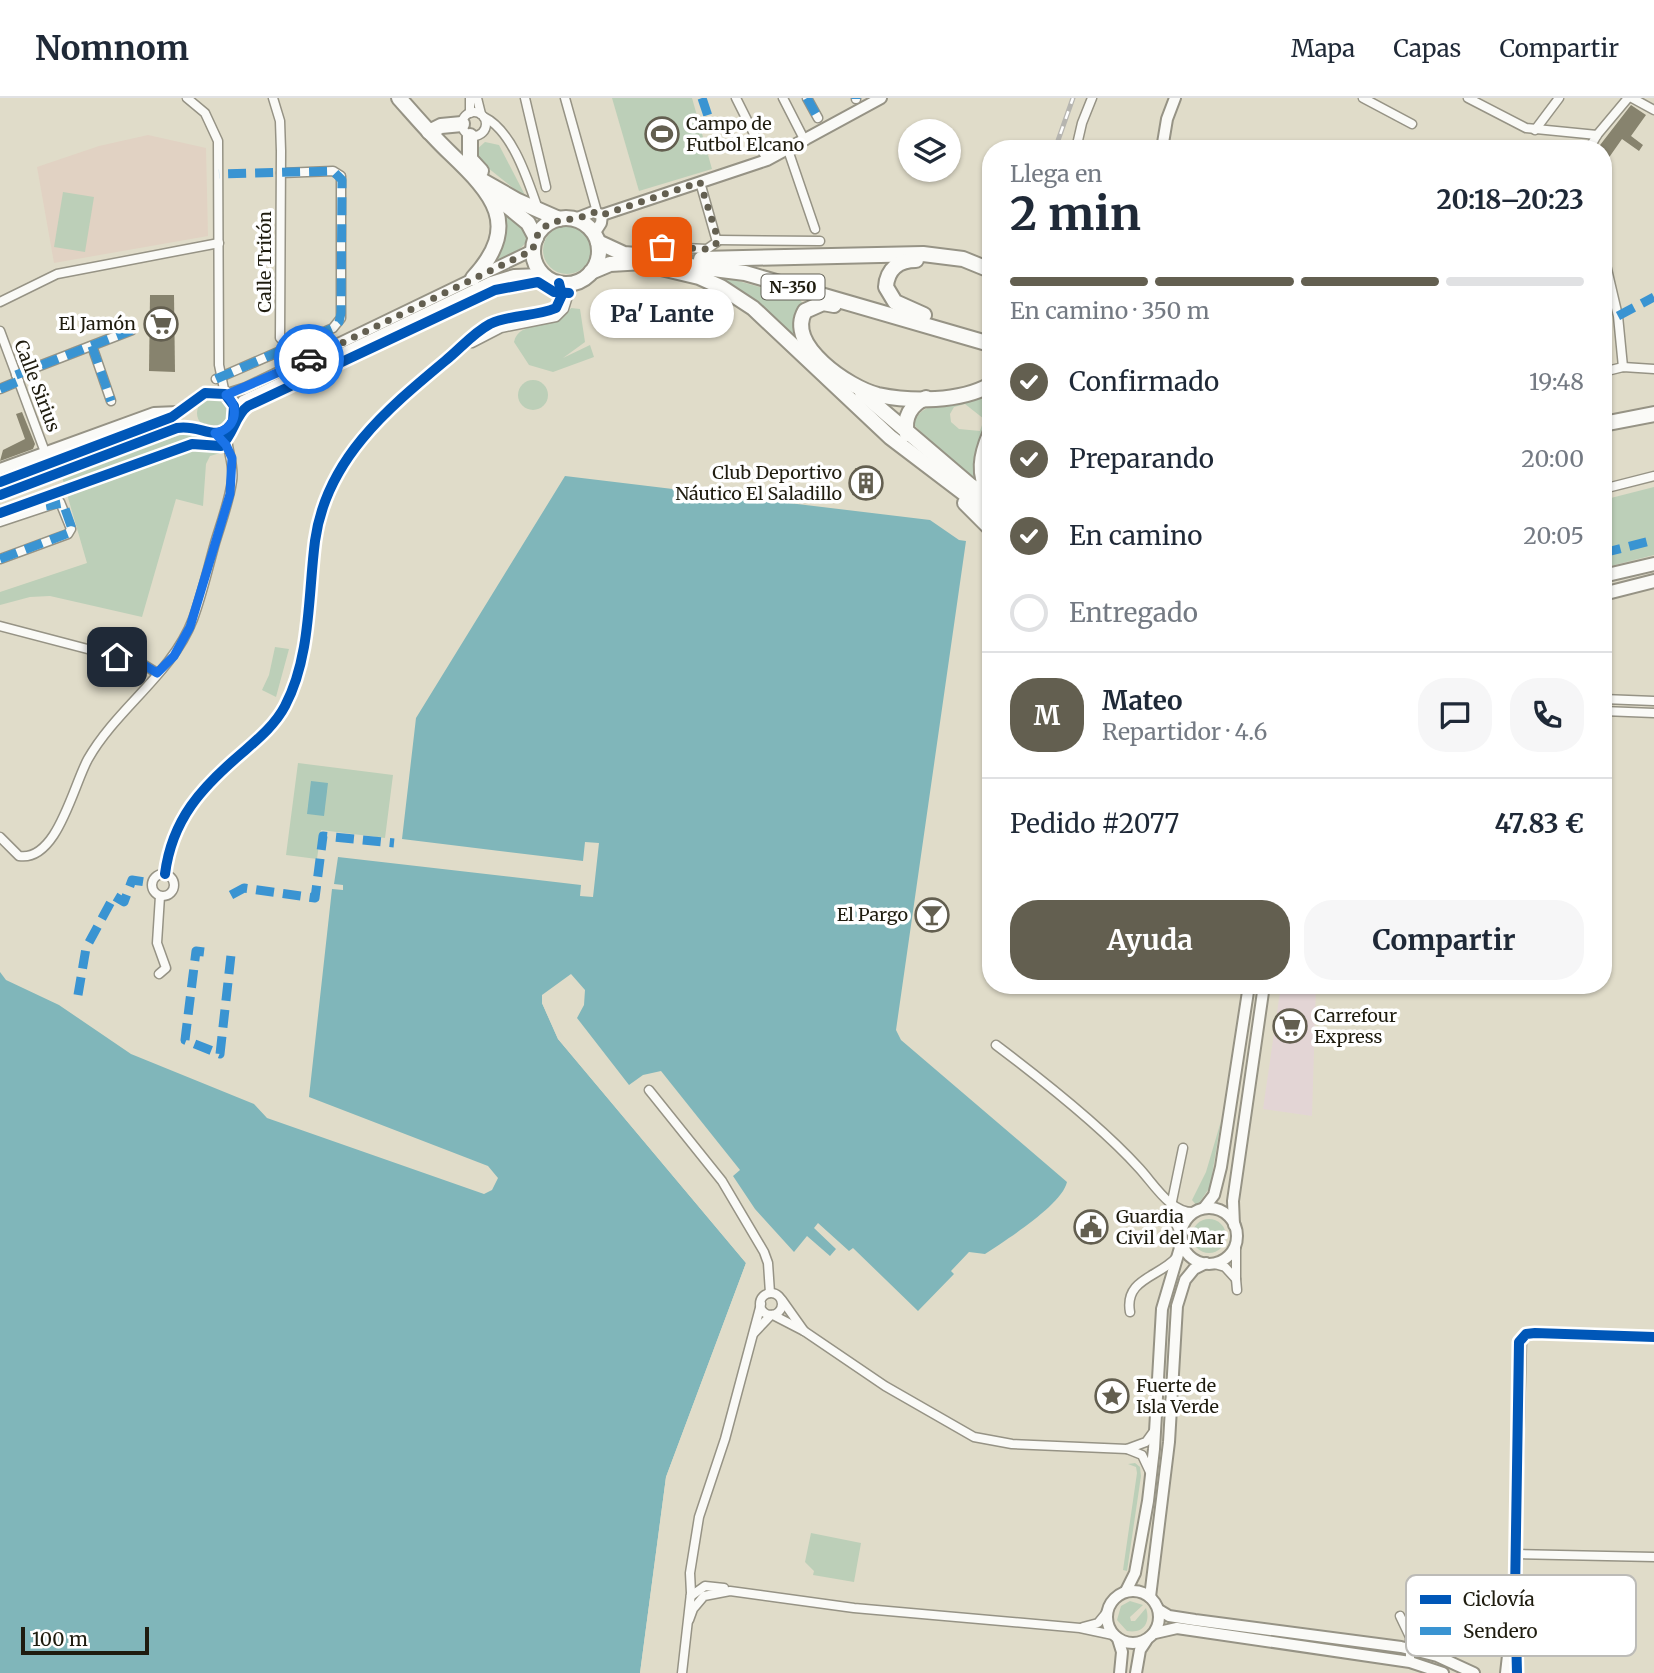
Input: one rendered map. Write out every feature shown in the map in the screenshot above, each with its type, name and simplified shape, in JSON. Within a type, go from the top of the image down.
[{"type":"highway","points":[[399,98],[429,132],[522,218],[535,244],[535,263],[542,274],[565,283]]},
{"type":"highway","points":[[429,132],[442,126],[467,124],[470,159],[497,211],[500,230],[493,253],[473,278]]},
{"type":"highway","points":[[482,182],[559,219],[575,219]]},
{"type":"highway","points":[[535,244],[545,226],[559,219]]},
{"type":"highway","name":"N-350","points":[[575,219],[596,238],[624,254],[696,259],[750,271],[982,339]]},
{"type":"highway","points":[[591,272],[599,255],[596,238]]},
{"type":"highway","points":[[696,259],[923,254],[963,259],[982,267]]},
{"type":"highway","points":[[982,274],[962,264],[911,260],[892,269],[886,287],[895,302],[903,307],[965,327],[982,337]]},
{"type":"highway","points":[[636,262],[699,278],[721,287],[753,308],[890,437],[982,507]]},
{"type":"highway","name":"N-350","points":[[565,283],[610,264],[636,262],[709,266],[745,273],[982,339]]},
{"type":"highway","points":[[886,313],[823,303],[806,311],[799,327],[800,335],[816,356],[982,493]]},
{"type":"highway","points":[[841,376],[876,394],[931,398]]},
{"type":"highway","points":[[968,496],[918,454],[905,430],[905,422],[912,408],[921,400],[977,393],[982,390]]},
{"type":"highway","points":[[1612,422],[1654,414]]},
{"type":"highway","points":[[926,466],[982,520]]},
{"type":"main road","points":[[1612,574],[1654,564]]},
{"type":"main road","points":[[1612,592],[1654,582]]},
{"type":"street","points":[[187,98],[212,122],[218,141],[219,378],[235,411]]},
{"type":"street","points":[[0,482],[181,412],[210,391],[219,378],[333,328],[341,318],[342,180],[333,171],[281,173],[280,121],[273,98]]},
{"type":"street","points":[[467,124],[470,98]]},
{"type":"street","points":[[467,124],[484,132],[477,98]]},
{"type":"street","points":[[525,98],[546,187]]},
{"type":"street","points":[[565,98],[599,213],[601,223],[596,238]]},
{"type":"street","points":[[736,98],[767,160]]},
{"type":"street","points":[[783,98],[805,141]]},
{"type":"street","points":[[807,98],[818,118]]},
{"type":"street","points":[[575,219],[767,160],[881,98]]},
{"type":"street","points":[[1078,140],[1093,98]]},
{"type":"street","points":[[1164,140],[1167,119],[1175,98]]},
{"type":"street","points":[[1363,98],[1412,124]]},
{"type":"street","points":[[1468,98],[1499,116],[1535,130],[1597,135]]},
{"type":"street","points":[[1594,140],[1630,98],[1654,110]]},
{"type":"street","points":[[1535,130],[1558,99]]},
{"type":"street","points":[[467,124],[482,116]]},
{"type":"street","points":[[482,116],[498,128],[511,148],[539,211]]},
{"type":"street","points":[[788,150],[815,229]]},
{"type":"street","name":"Calle Tritón","points":[[281,173],[280,338],[290,346]]},
{"type":"street","points":[[700,182],[718,240]]},
{"type":"street","points":[[662,247],[707,249],[718,240],[820,241]]},
{"type":"street","points":[[0,302],[57,274],[219,243]]},
{"type":"street","points":[[210,391],[225,394],[245,389],[473,278],[535,244]]},
{"type":"street","points":[[0,837],[19,856],[35,855],[43,850],[52,838],[96,746],[174,656],[194,617],[232,481],[227,429],[235,411],[251,397],[469,292],[514,275],[542,274]]},
{"type":"street","points":[[165,874],[170,848],[186,810],[206,785],[273,724],[294,687],[302,652],[315,538],[333,481],[343,462],[370,427],[398,400],[492,323],[556,309],[565,283]]},
{"type":"street","points":[[1612,290],[1618,316],[1623,367]]},
{"type":"street","points":[[0,389],[18,378],[132,330]]},
{"type":"street","name":"Calle Sirius","points":[[0,331],[45,452]]},
{"type":"street","points":[[92,346],[111,401]]},
{"type":"street","points":[[290,346],[317,349],[334,347]]},
{"type":"street","points":[[1612,370],[1623,367],[1654,369]]},
{"type":"street","points":[[194,404],[193,414],[199,428]]},
{"type":"street","points":[[0,469],[154,413],[181,412]]},
{"type":"street","points":[[0,495],[177,428],[199,428],[215,433],[229,451]]},
{"type":"street","points":[[215,433],[227,429]]},
{"type":"street","points":[[1612,487],[1654,476]]},
{"type":"street","points":[[0,522],[60,502],[71,526],[68,534],[0,559]]},
{"type":"street","points":[[0,626],[141,663],[157,673]]},
{"type":"street","points":[[1612,699],[1654,701]]},
{"type":"street","points":[[1612,711],[1654,713]]},
{"type":"street","points":[[157,874],[165,874],[172,879],[174,885],[168,895],[160,895],[155,892],[152,883],[157,874]]},
{"type":"street","points":[[159,974],[166,968],[157,943],[160,895]]},
{"type":"street","points":[[1080,1628],[1098,1623],[1112,1601],[1126,1591],[1133,1580],[1138,1562],[1156,1427],[1162,1309],[1186,1219],[1214,1195],[1221,1167],[1248,994]]},
{"type":"street","points":[[1237,1290],[1233,1201],[1263,994]]},
{"type":"street","points":[[996,1045],[1029,1070],[1136,1165],[1171,1205],[1184,1211],[1223,1212],[1234,1225]]},
{"type":"street","points":[[649,1090],[722,1181],[768,1263],[769,1293],[761,1304],[699,1517],[693,1552],[689,1620],[682,1673]]},
{"type":"street","points":[[1183,1148],[1176,1193],[1171,1205],[1181,1238],[1190,1256],[1225,1267],[1236,1279]]},
{"type":"street","points":[[1150,1597],[1169,1441],[1177,1306],[1185,1280],[1194,1269],[1227,1256],[1236,1242]]},
{"type":"street","points":[[1130,1312],[1133,1290],[1147,1276],[1162,1271],[1176,1258]]},
{"type":"street","points":[[769,1293],[782,1300],[804,1331]]},
{"type":"street","points":[[754,1333],[782,1308],[782,1300]]},
{"type":"street","points":[[761,1304],[763,1311],[804,1331],[885,1386],[953,1427],[980,1439],[1012,1444],[1127,1449],[1146,1441],[1156,1427]]},
{"type":"street","points":[[1515,1575],[1522,1337],[1535,1332],[1654,1337]]},
{"type":"street","points":[[1127,1449],[1146,1461],[1151,1475]]},
{"type":"street","points":[[693,1552],[695,1578],[708,1586],[730,1591],[866,1609],[1080,1628],[1128,1643],[1177,1628],[1410,1662],[1443,1673]]},
{"type":"street","points":[[1516,1554],[1654,1557]]},
{"type":"street","points":[[691,1596],[708,1586]]},
{"type":"street","points":[[689,1620],[693,1609],[704,1596],[730,1591]]},
{"type":"street","points":[[1126,1591],[1138,1591],[1150,1597],[1159,1610],[1169,1616],[1406,1648]]},
{"type":"street","points":[[1136,1673],[1140,1650],[1159,1622],[1159,1610]]},
{"type":"street","points":[[1107,1612],[1108,1624],[1122,1652],[1120,1673]]},
{"type":"street","points":[[1400,1616],[1406,1629]]},
{"type":"street","points":[[1410,1662],[1411,1656]]},
{"type":"street","points":[[1430,1656],[1474,1673]]},
{"type":"street","points":[[1499,1673],[1512,1656]]},
{"type":"street","points":[[1506,1673],[1512,1656]]},
{"type":"shaded area","points":[[148,135],[206,148],[208,236],[54,263],[37,167],[99,146]]},
{"type":"shaded area","points":[[1280,994],[1316,994],[1312,1116],[1263,1109]]},
{"type":"green space","name":"Campo de Futbol Elcano","points":[[612,98],[692,98],[712,169],[639,191]]},
{"type":"green space","points":[[485,142],[499,145],[527,199],[478,160],[475,151]]},
{"type":"green space","points":[[63,192],[94,197],[85,252],[54,247]]},
{"type":"green space","points":[[499,205],[522,223],[527,231],[527,238],[517,251],[492,263]]},
{"type":"green space","points":[[567,226],[584,233],[591,250],[584,267],[567,274],[550,267],[543,250],[550,233]]},
{"type":"green space","points":[[717,275],[799,298],[803,304],[793,317],[793,336],[750,297],[708,276]]},
{"type":"green space","points":[[571,308],[580,309],[585,342],[563,358],[590,345],[594,357],[553,372],[529,365],[514,342],[517,335],[523,330],[565,316]]},
{"type":"green space","points":[[533,380],[539,381],[547,389],[547,401],[539,409],[533,410],[527,409],[519,401],[518,395],[519,389],[527,381]]},
{"type":"green space","points":[[212,398],[223,402],[227,413],[223,424],[212,428],[201,424],[197,413],[201,402]]},
{"type":"green space","points":[[982,398],[982,417],[965,404],[954,407],[950,414],[951,422],[959,429],[980,431],[982,425],[982,440],[974,461],[976,482],[913,424],[918,415],[926,409],[947,402]]},
{"type":"green space","points":[[188,432],[218,438],[224,452],[210,456],[206,464],[203,506],[176,499],[142,617],[50,596],[30,597],[0,605],[0,592],[87,563],[62,477]]},
{"type":"green space","points":[[1654,487],[1654,555],[1612,566],[1612,498]]},
{"type":"green space","points":[[275,647],[289,649],[276,697],[262,690],[269,675]]},
{"type":"green space","points":[[298,763],[393,775],[385,838],[321,830],[317,859],[286,855]]},
{"type":"green space","points":[[1221,1121],[1210,1187],[1197,1206],[1192,1200],[1206,1172]]},
{"type":"green space","points":[[1209,1219],[1221,1224],[1226,1236],[1221,1248],[1209,1253],[1197,1248],[1192,1236],[1197,1224]]},
{"type":"green space","points":[[1135,1463],[1140,1467],[1141,1476],[1127,1571],[1123,1570],[1137,1473],[1136,1467],[1128,1464]]},
{"type":"green space","points":[[811,1533],[861,1543],[854,1582],[813,1575],[814,1571],[805,1562]]},
{"type":"green space","points":[[1130,1601],[1143,1605],[1130,1617],[1131,1621],[1135,1621],[1146,1608],[1146,1623],[1137,1631],[1127,1631],[1117,1620],[1121,1606]]},
{"type":"water","points":[[565,476],[930,520],[959,540],[966,541],[896,1030],[901,1040],[1067,1182],[1063,1191],[1032,1221],[985,1254],[969,1252],[951,1271],[954,1274],[918,1311],[853,1248],[849,1251],[818,1223],[814,1228],[836,1249],[830,1256],[807,1236],[794,1252],[755,1209],[733,1176],[740,1170],[661,1071],[643,1075],[629,1085],[577,1018],[584,1005],[585,990],[571,974],[542,995],[542,1003],[558,1039],[746,1263],[666,1477],[640,1673],[0,1673],[0,972],[6,980],[59,1005],[131,1054],[254,1104],[267,1118],[484,1194],[492,1190],[498,1178],[488,1166],[309,1097],[332,889],[343,890],[343,885],[334,884],[338,857],[581,885],[580,896],[593,897],[599,843],[585,842],[583,861],[402,839],[416,718]]},
{"type":"water","points":[[311,781],[328,783],[324,816],[307,814]]},
{"type":"pier","points":[[543,994],[561,1037],[750,1263],[669,1478],[644,1673],[640,1673],[666,1477],[746,1263],[558,1039],[542,1003]]},
{"type":"building","points":[[1631,105],[1646,115],[1631,136],[1643,145],[1639,151],[1622,139],[1612,153],[1612,140],[1604,140]]},
{"type":"building","name":"El Jamón","points":[[150,295],[174,295],[175,372],[149,371]]},
{"type":"building","points":[[22,412],[35,444],[33,449],[0,461],[3,450],[25,439],[16,414]]},
{"type":"building","name":"Club Deportivo Náutico El Saladillo","points":[[855,468],[880,471],[876,499],[852,495]]},
{"type":"railway","points":[[1058,140],[1073,98]]},
{"type":"marked path","points":[[702,98],[709,119]]},
{"type":"marked path","points":[[807,98],[818,118]]},
{"type":"marked path","points":[[216,379],[333,328],[339,322],[341,313],[342,180],[333,171],[219,174]]},
{"type":"marked path","points":[[1618,316],[1654,297]]},
{"type":"marked path","points":[[16,375],[132,330]]},
{"type":"marked path","points":[[92,346],[111,401]]},
{"type":"marked path","points":[[0,389],[19,381]]},
{"type":"marked path","points":[[0,559],[69,533],[71,526],[63,503],[46,506]]},
{"type":"marked path","points":[[1612,551],[1654,540]]},
{"type":"marked path","points":[[231,895],[244,888],[315,898],[323,836],[394,843]]},
{"type":"marked path","points":[[78,995],[86,948],[114,896],[124,902],[132,880],[152,883]]},
{"type":"marked path","points":[[204,952],[196,951],[185,1040],[220,1054],[231,955],[225,955]]},
{"type":"cycle path","points":[[0,513],[192,444],[221,446],[240,414],[248,406],[495,290],[538,282],[554,292],[569,293]]},
{"type":"cycle path","points":[[165,874],[174,837],[191,806],[214,779],[271,726],[285,706],[300,667],[304,646],[315,541],[321,512],[345,461],[401,398],[478,332],[498,321],[556,308],[562,295],[559,283]]},
{"type":"cycle path","points":[[0,482],[172,417],[205,393],[225,394],[234,406],[233,421],[221,432],[177,428],[0,495]]},
{"type":"cycle path","points":[[1515,1575],[1519,1342],[1526,1334],[1535,1333],[1654,1337]]},
{"type":"cycle path","points":[[1517,1656],[1517,1673]]},
{"type":"way so far","points":[[309,359],[533,250],[540,231],[552,221],[575,219],[593,212],[602,215],[700,182],[717,236],[716,244],[707,249],[662,247]]},
{"type":"place","name":"Campo de Futbol Elcano","points":[[662,134]]},
{"type":"place","name":"Pa' Lante","points":[[662,247]]},
{"type":"place","name":"El Jamón","points":[[161,324]]},
{"type":"place","name":"Club Deportivo Náutico El Saladillo","points":[[866,483]]},
{"type":"place","name":"El Pargo","points":[[932,915]]},
{"type":"place","name":"Carrefour Express","points":[[1290,1026]]},
{"type":"place","name":"Guardia Civil del Mar","points":[[1091,1227]]},
{"type":"place","name":"Fuerte de Isla Verde","points":[[1112,1396]]},
{"type":"route","points":[[117,657],[141,663],[157,673],[174,656],[190,627],[230,494],[233,468],[231,454],[215,433],[227,429],[235,416],[232,401],[226,395],[309,359]]}]
